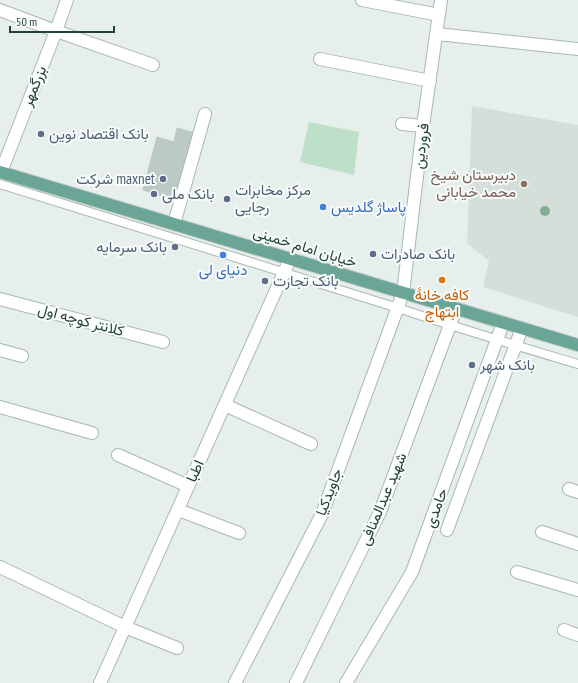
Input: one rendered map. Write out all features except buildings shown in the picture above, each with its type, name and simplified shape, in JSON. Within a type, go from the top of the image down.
[{"type":"main road","name":"خیابان امام خمینی","points":[[0,172],[578,345]]},
{"type":"street","name":"بزرگمهر","points":[[0,172],[67,0]]},
{"type":"street","points":[[362,0],[439,15]]},
{"type":"street","name":"فروردین","points":[[403,293],[423,126],[441,0]]},
{"type":"street","points":[[0,10],[153,65]]},
{"type":"street","points":[[437,34],[578,48]]},
{"type":"street","points":[[320,59],[430,81]]},
{"type":"street","points":[[174,224],[205,114]]},
{"type":"street","points":[[402,124],[423,126]]},
{"type":"street","name":"اطبا","points":[[100,683],[290,259]]},
{"type":"street","name":"جاویدکیا","points":[[235,683],[322,514],[403,293]]},
{"type":"street","name":"کلانتر کوچه اول","points":[[0,299],[162,342]]},
{"type":"street","name":"شهید عبدالمنافی","points":[[296,683],[380,512],[456,309]]},
{"type":"street","name":"حامدی","points":[[346,683],[412,572],[504,323]]},
{"type":"street","points":[[447,530],[522,328]]},
{"type":"street","points":[[0,350],[22,356]]},
{"type":"street","points":[[225,405],[311,444]]},
{"type":"street","points":[[0,407],[92,433]]},
{"type":"street","points":[[118,455],[188,486]]},
{"type":"street","points":[[178,510],[239,533]]},
{"type":"street","points":[[542,532],[578,544]]},
{"type":"street","points":[[0,567],[125,627],[176,648]]},
{"type":"street","points":[[517,572],[578,590]]},
{"type":"street","points":[[564,630],[578,635]]},
{"type":"lane","points":[[0,184],[578,364]]},
{"type":"shaded area","name":"دبیرستان شیخ محمد خیابانی","points":[[472,106],[578,125],[578,317],[483,287],[489,261],[467,243]]},
{"type":"green space","points":[[309,122],[359,132],[354,175],[300,162]]},
{"type":"place","name":"بانک اقتصاد نوین","points":[[41,134]]},
{"type":"place","name":"شرکت maxnet","points":[[163,179]]},
{"type":"place","name":"دبیرستان شیخ محمد خیابانی","points":[[524,184]]},
{"type":"place","name":"بانک ملی","points":[[154,194]]},
{"type":"place","name":"مرکز مخابرات رجایی","points":[[227,199]]},
{"type":"place","name":"پاساژ گلدیس","points":[[323,207]]},
{"type":"place","name":"بانک سرمایه","points":[[175,247]]},
{"type":"place","name":"بانک صادرات","points":[[373,254]]},
{"type":"place","name":"دنیای لی","points":[[223,255]]},
{"type":"place","name":"کافه خانهٔ ابتهاج","points":[[442,280]]},
{"type":"place","name":"بانک تجارت","points":[[265,281]]},
{"type":"place","name":"بانک شهر","points":[[472,365]]}]
